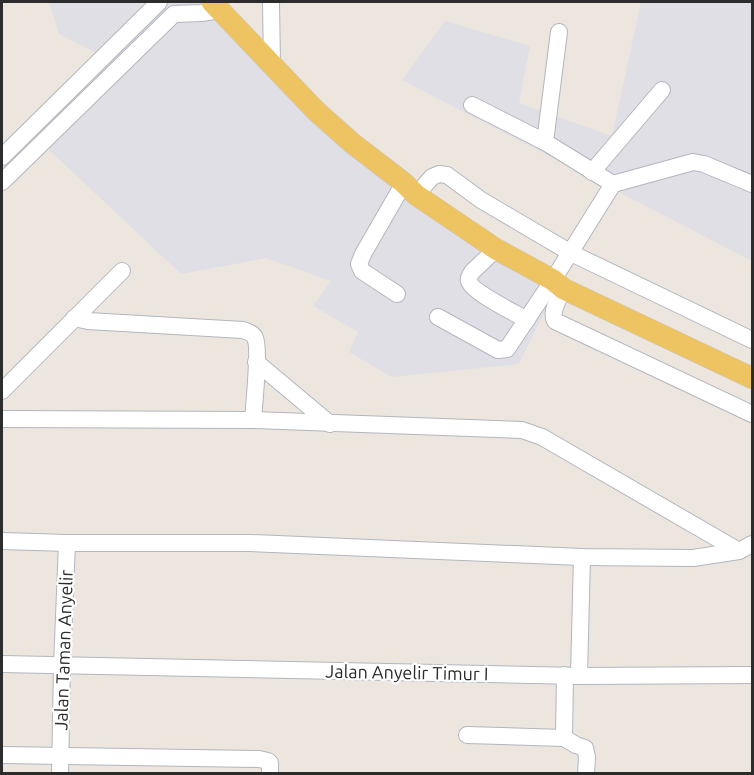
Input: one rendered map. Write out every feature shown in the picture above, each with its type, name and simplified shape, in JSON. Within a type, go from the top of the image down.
[{"type":"main road","points":[[216,6],[316,111],[352,143],[410,189],[496,249],[559,284],[753,378]]},
{"type":"street","points":[[2,157],[160,2],[174,14]]},
{"type":"street","points":[[271,2],[272,64]]},
{"type":"street","points":[[2,182],[174,14],[201,13],[216,6]]},
{"type":"street","points":[[545,142],[559,32]]},
{"type":"street","points":[[592,172],[662,90]]},
{"type":"street","points":[[472,105],[545,142],[613,184]]},
{"type":"street","points":[[753,184],[704,164],[693,162],[613,184],[571,253],[559,284],[553,313],[555,321],[753,414]]},
{"type":"street","points":[[397,294],[362,271],[359,264],[363,254],[410,189],[439,174],[447,175],[481,200],[571,253],[753,340]]},
{"type":"street","points":[[496,249],[472,272],[469,277],[470,283],[476,291],[527,320]]},
{"type":"street","points":[[2,391],[122,271]]},
{"type":"street","points":[[438,317],[498,350],[507,349],[527,320],[559,284]]},
{"type":"street","points":[[74,318],[88,321],[243,330],[253,334],[256,339],[253,420]]},
{"type":"street","points":[[256,362],[330,424]]},
{"type":"street","points":[[2,419],[253,420],[522,430],[542,437],[746,548]]},
{"type":"street","points":[[2,541],[251,543],[582,557],[693,558],[746,548]]},
{"type":"street","name":"Jalan Taman Anyelir","points":[[60,774],[66,543]]},
{"type":"street","points":[[564,738],[572,676],[582,557]]},
{"type":"street","name":"Jalan Anyelir Timur I","points":[[2,664],[572,676],[753,675]]},
{"type":"street","points":[[467,735],[564,738],[585,748],[586,774]]},
{"type":"street","points":[[2,754],[269,767]]},
{"type":"shaded area","points":[[49,2],[206,2],[355,144],[559,282],[519,364],[392,377],[349,352],[358,332],[313,306],[331,281],[266,258],[181,274],[47,148],[128,69],[59,34]]},
{"type":"shaded area","points":[[641,2],[752,2],[752,261],[402,80],[445,21],[530,46],[519,103],[612,136]]}]
